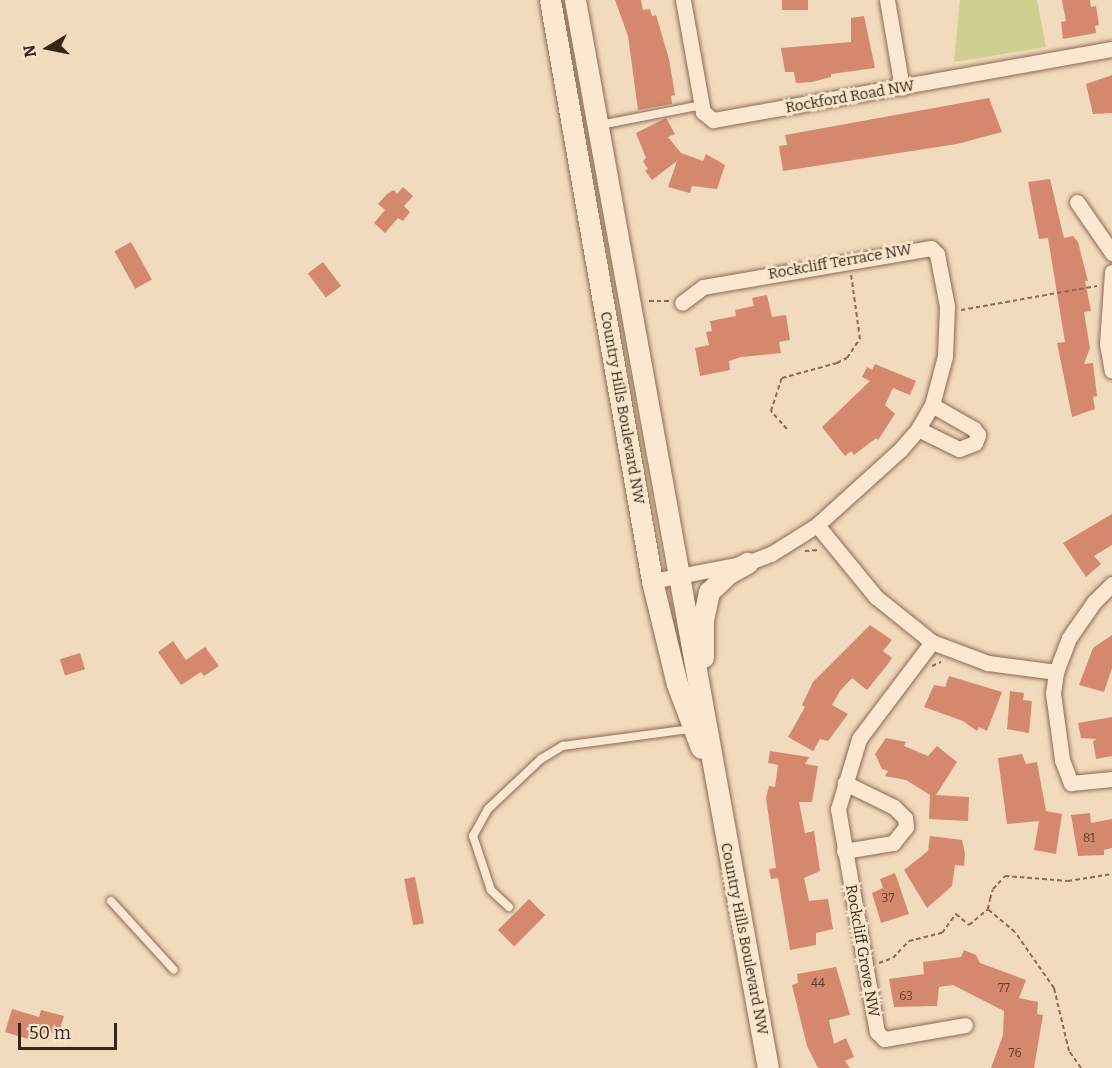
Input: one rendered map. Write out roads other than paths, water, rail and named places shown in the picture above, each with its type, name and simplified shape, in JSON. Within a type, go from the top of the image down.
[{"type":"main road","name":"Country Hills Boulevard NW","points":[[550,0],[652,581],[677,684],[701,717]]},
{"type":"main road","name":"Country Hills Boulevard NW","points":[[575,0],[701,717],[768,1068]]},
{"type":"main road","points":[[701,717],[703,620],[709,592],[729,573],[747,563]]},
{"type":"street","points":[[683,0],[702,105]]},
{"type":"street","points":[[887,0],[902,88]]},
{"type":"street","name":"Rockford Road NW","points":[[702,105],[707,117],[718,120],[1112,50]]},
{"type":"street","points":[[1077,202],[1112,253]]},
{"type":"street","name":"Rockcliff Terrace NW","points":[[652,581],[747,563],[771,554],[817,525],[900,450],[918,429],[932,405],[945,356],[946,313],[939,263],[931,248],[703,287],[681,303]]},
{"type":"street","points":[[1111,278],[1107,344],[1112,371]]},
{"type":"street","points":[[918,429],[959,449],[975,444],[978,435],[974,429],[932,405]]},
{"type":"street","points":[[817,525],[876,597],[932,642],[987,663],[1056,672]]},
{"type":"street","points":[[1112,584],[1069,638],[1056,672],[1055,722],[1071,783],[1112,779]]},
{"type":"street","name":"Rockcliff Grove NW","points":[[932,642],[859,739],[838,809],[877,1032],[884,1039],[965,1025]]},
{"type":"street","points":[[844,851],[893,843],[906,827],[905,818],[894,807],[845,783]]},
{"type":"lane","points":[[598,126],[702,105]]},
{"type":"lane","points":[[509,907],[491,890],[473,836],[488,809],[541,759],[563,746],[701,717]]},
{"type":"lane","points":[[111,901],[174,970]]}]
